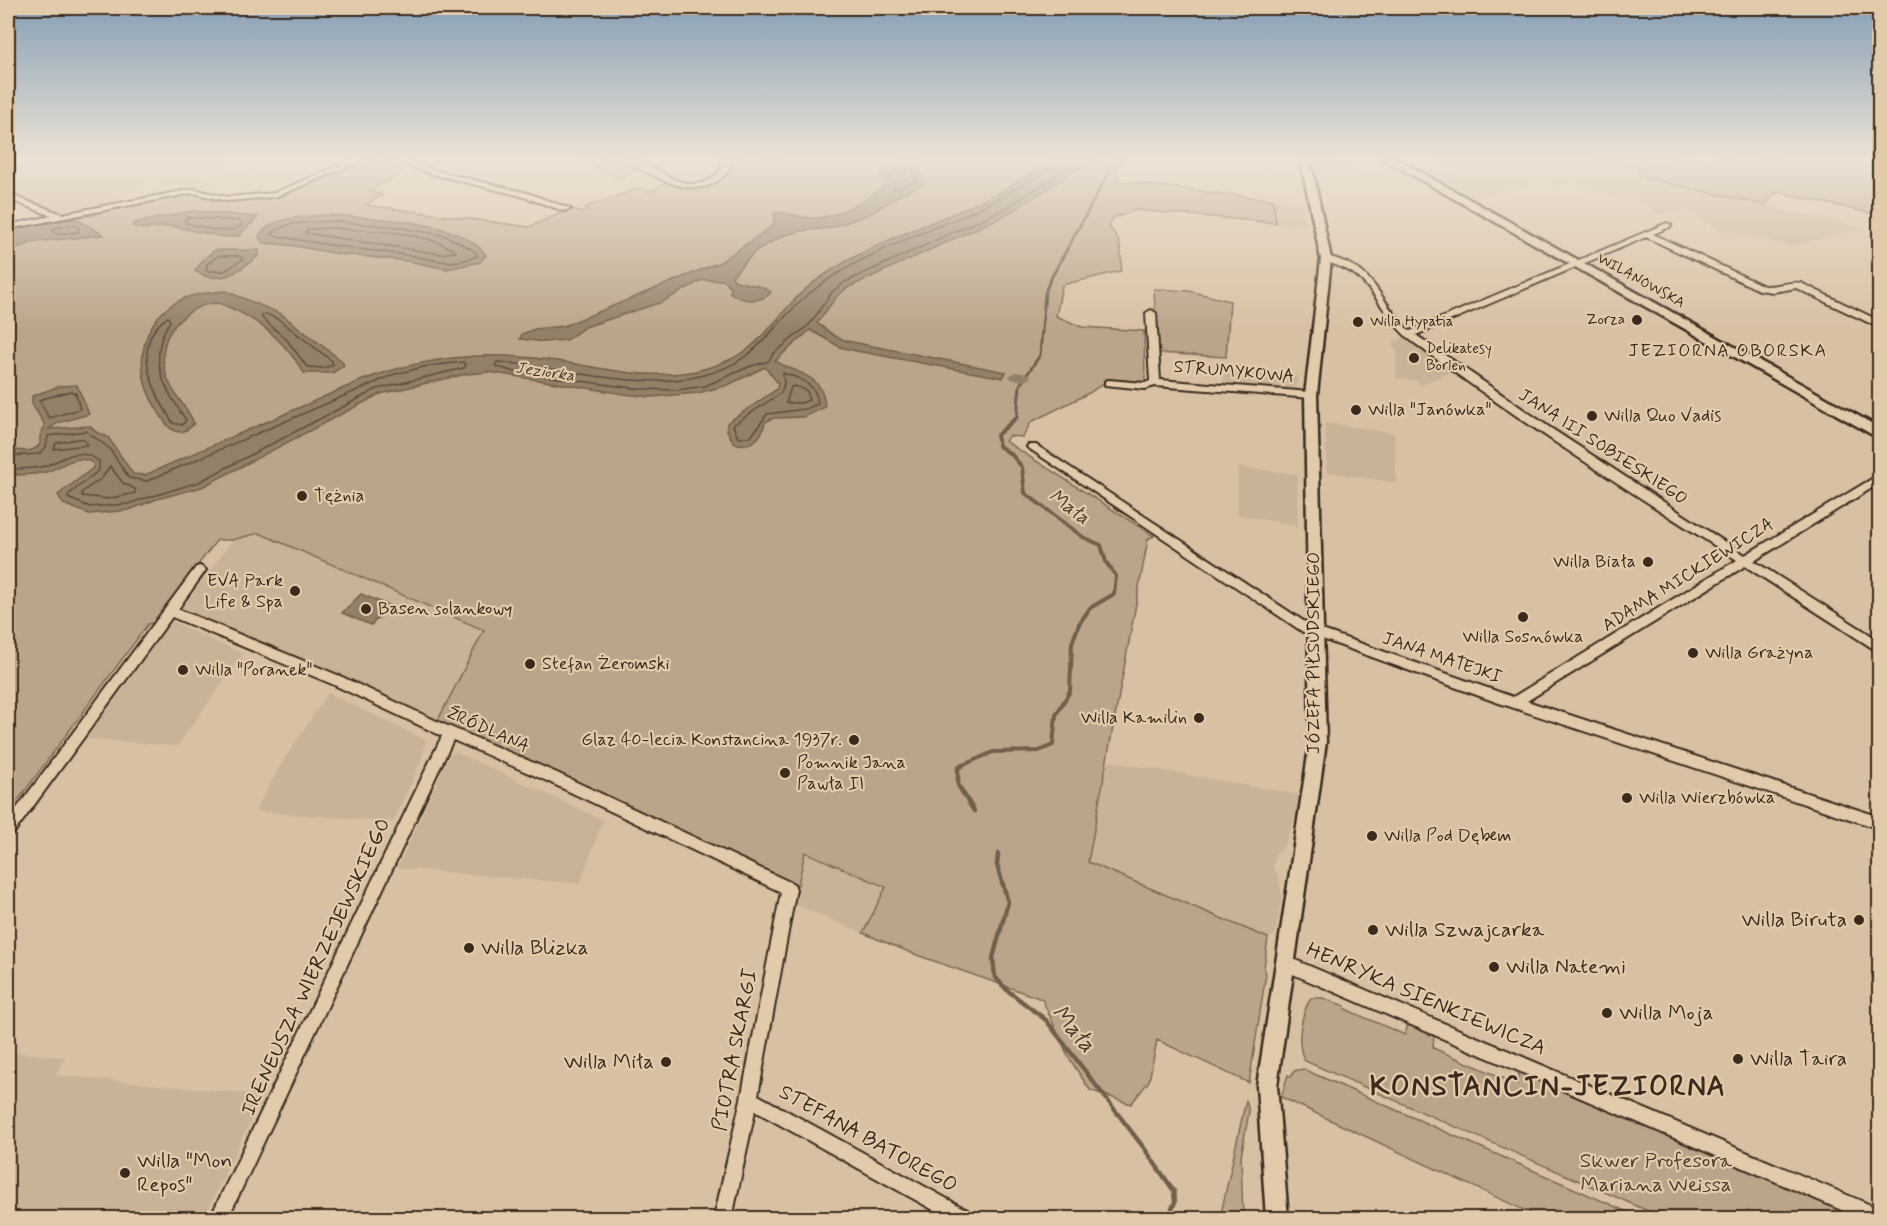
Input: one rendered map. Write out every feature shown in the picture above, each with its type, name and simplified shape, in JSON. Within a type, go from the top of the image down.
[{"type":"main road","name":"WILANOWSKA","points":[[1490,215],[1880,434]]},
{"type":"street","points":[[8,227],[63,215]]},
{"type":"street","name":"JÓZEFA PIŁSUDSKIEGO","points":[[1277,1218],[1267,1086],[1318,742],[1311,395],[1326,259],[1317,215]]},
{"type":"street","points":[[1411,334],[1667,225]]},
{"type":"street","points":[[1646,234],[1762,288],[1774,290],[1798,285],[1880,325]]},
{"type":"street","name":"JANA III SOBIESKIEGO","points":[[1326,259],[1350,265],[1361,274],[1401,327],[1510,406],[1880,648]]},
{"type":"street","name":"STRUMYKOWA","points":[[1151,313],[1155,382]]},
{"type":"street","name":"STRUMYKOWA","points":[[1108,383],[1146,386],[1155,382],[1311,395]]},
{"type":"street","name":"JANA MATEJKI","points":[[1032,447],[1307,629],[1515,702],[1880,823]]},
{"type":"street","name":"ADAMA MICKIEWICZA","points":[[1515,702],[1880,478]]},
{"type":"street","points":[[8,830],[200,570]]},
{"type":"street","name":"ŹRÓDLANA","points":[[170,611],[336,680],[562,782],[789,889]]},
{"type":"street","name":"IRENEUSZA WIERZEJEWSKIEGO","points":[[219,1218],[450,733]]},
{"type":"street","name":"PIOTRA SKARGI","points":[[723,1218],[749,1099],[789,889]]},
{"type":"street","name":"HENRYKA SIENKIEWICZA","points":[[1286,964],[1880,1218]]},
{"type":"street","name":"STEFANA BATOREGO","points":[[749,1099],[965,1218]]},
{"type":"shaded area","points":[[1275,215],[1304,215],[1305,226],[1276,223]]},
{"type":"shaded area","points":[[1694,215],[1808,215],[1864,228],[1791,246],[1718,229]]},
{"type":"shaded area","points":[[1405,337],[1455,371],[1420,385],[1417,381],[1396,378],[1397,352],[1392,343]]},
{"type":"shaded area","points":[[1225,364],[1298,376],[1296,390],[1223,383]]},
{"type":"shaded area","points":[[1325,423],[1394,433],[1397,483],[1327,472]]},
{"type":"shaded area","points":[[1238,467],[1297,474],[1298,526],[1238,515]]},
{"type":"shaded area","points":[[259,533],[484,630],[437,722],[182,609],[232,540]]},
{"type":"shaded area","points":[[172,621],[243,654],[177,746],[86,739]]},
{"type":"shaded area","points":[[328,693],[426,740],[421,762],[393,822],[255,811],[280,766]]},
{"type":"shaded area","points":[[456,752],[603,820],[580,884],[397,868],[450,754]]},
{"type":"shaded area","points":[[1108,761],[1301,795],[1296,816],[1282,850],[1276,853],[1273,868],[1278,874],[1282,898],[1275,935],[1268,938],[1088,862]]},
{"type":"shaded area","points":[[805,852],[886,887],[863,933],[794,904]]},
{"type":"shaded area","points":[[8,1052],[65,1057],[56,1075],[263,1095],[204,1218],[8,1218]]},
{"type":"green space","points":[[93,215],[442,215],[529,227],[556,215],[1121,215],[1113,218],[1109,227],[1120,248],[1121,271],[1062,285],[1056,316],[1082,327],[1144,331],[1145,382],[1110,379],[1089,393],[1031,422],[1023,437],[1009,436],[1005,441],[1154,536],[1148,539],[1088,862],[1268,938],[1264,968],[1266,974],[1249,1083],[1157,1040],[1149,1081],[1131,1104],[1090,1090],[1069,1058],[1042,999],[914,954],[863,933],[886,887],[805,852],[798,885],[437,722],[484,630],[259,533],[232,540],[217,540],[153,623],[148,624],[8,814],[8,227]]},
{"type":"green space","points":[[1192,215],[1275,215],[1276,223]]},
{"type":"green space","points":[[1154,289],[1189,291],[1230,301],[1226,357],[1157,353]]},
{"type":"green space","name":"Skwer Profesora Mariana Weissa","points":[[1311,998],[1323,998],[1345,1006],[1345,1009],[1405,1035],[1408,1024],[1434,1034],[1433,1048],[1517,1084],[1519,1072],[1861,1218],[1664,1218],[1305,1061],[1300,1046],[1300,1029],[1304,1012]]},
{"type":"green space","points":[[1303,1069],[1641,1218],[1541,1218],[1281,1097],[1288,1075],[1291,1077],[1294,1071]]},
{"type":"green space","points":[[1246,1100],[1249,1112],[1241,1156],[1243,1218],[1220,1218]]},
{"type":"water","points":[[172,215],[258,217],[238,236],[223,237],[171,226],[142,229],[132,226],[135,223]]},
{"type":"water","points":[[334,215],[392,220],[436,227],[473,243],[486,255],[480,262],[447,269],[407,261],[263,243],[259,237],[271,225],[302,217]]},
{"type":"water","points":[[774,215],[819,218],[866,215],[831,228],[800,231],[783,236],[757,250],[732,276],[734,280],[762,287],[771,292],[757,300],[740,298],[730,293],[731,287],[723,280],[702,280],[662,302],[585,327],[566,340],[544,342],[520,339],[522,334],[535,329],[564,326],[720,262],[774,225]]},
{"type":"water","name":"Jeziorka","points":[[949,215],[1006,215],[849,287],[837,296],[817,323],[835,336],[847,341],[1006,372],[1003,378],[856,351],[840,347],[810,330],[775,361],[815,382],[824,396],[825,407],[804,417],[774,418],[765,422],[764,428],[755,441],[746,444],[734,443],[727,430],[727,423],[777,389],[778,383],[765,367],[728,385],[698,393],[651,397],[489,372],[466,374],[380,394],[202,487],[157,499],[129,510],[89,514],[63,504],[58,495],[93,468],[94,464],[87,460],[74,460],[41,473],[8,476],[8,450],[30,450],[40,444],[40,436],[45,425],[32,404],[32,396],[60,386],[77,385],[89,414],[58,423],[49,429],[90,426],[96,432],[108,437],[133,474],[145,475],[360,381],[411,365],[436,360],[511,356],[658,374],[705,369],[748,349],[801,293],[822,276],[892,239]]},
{"type":"water","points":[[76,219],[104,235],[34,242],[8,251],[8,229]]},
{"type":"water","points":[[215,250],[259,250],[259,255],[237,271],[221,277],[212,278],[195,271]]},
{"type":"water","points":[[226,291],[281,314],[342,361],[344,366],[332,373],[304,373],[282,344],[255,321],[216,303],[199,307],[189,312],[176,324],[164,346],[167,379],[194,423],[186,430],[175,431],[164,420],[148,391],[143,375],[144,344],[158,317],[170,306],[195,295]]},
{"type":"water","name":"Basen solankowy","points":[[361,594],[390,606],[371,625],[342,613]]},
{"type":"waterway","name":"Mała","points":[[1016,418],[1020,385],[1040,355],[1045,293],[1086,215]]},
{"type":"waterway","points":[[1015,376],[1025,377]]},
{"type":"waterway","name":"Mała","points":[[962,765],[993,752],[1039,751],[1053,745],[1056,715],[1070,691],[1072,643],[1079,624],[1090,608],[1114,594],[1116,576],[1106,562],[1101,545],[1083,537],[1025,493],[1022,467],[1012,455],[999,446],[997,435],[1016,418]]},
{"type":"waterway","name":"Mała","points":[[962,765],[958,768],[958,785],[974,811]]},
{"type":"waterway","name":"Mała","points":[[998,854],[997,865],[1008,902],[993,958],[995,977],[1007,990],[1046,1020],[1144,1148],[1174,1191],[1175,1202],[1168,1218]]},
{"type":"place","name":"Zorza","points":[[1637,320]]},
{"type":"place","name":"Willa Hypatia","points":[[1358,322]]},
{"type":"place","name":"Delikatesy Borlen","points":[[1414,358]]},
{"type":"place","name":"Willa \"Janówka\"","points":[[1356,410]]},
{"type":"place","name":"Willa Quo Vadis","points":[[1592,416]]},
{"type":"place","name":"Tężnia","points":[[302,496]]},
{"type":"place","name":"Willa Biała","points":[[1648,562]]},
{"type":"place","name":"EVA Park Life & Spa","points":[[295,591]]},
{"type":"place","name":"Basen solankowy","points":[[366,609]]},
{"type":"place","name":"Willa Sosnówka","points":[[1523,617]]},
{"type":"place","name":"Willa Grażyna","points":[[1693,653]]},
{"type":"place","name":"Stefan Żeromski","points":[[530,664]]},
{"type":"place","name":"Willa \"Poranek\"","points":[[183,670]]},
{"type":"place","name":"Willa Kamilin","points":[[1199,718]]},
{"type":"place","name":"Glaz 40-lecia Konstancina 1937r.","points":[[854,740]]},
{"type":"place","name":"Pomnik Jana Pawła II","points":[[785,773]]},
{"type":"place","name":"Willa Wierzbówka","points":[[1627,798]]},
{"type":"place","name":"Willa Pod Dębem","points":[[1372,836]]},
{"type":"place","name":"Willa Biruta","points":[[1859,920]]},
{"type":"place","name":"Willa Szwajcarka","points":[[1373,930]]},
{"type":"place","name":"Willa Blizka","points":[[469,948]]},
{"type":"place","name":"Willa Natemi","points":[[1494,967]]},
{"type":"place","name":"Willa Moja","points":[[1607,1013]]},
{"type":"place","name":"Willa Taira","points":[[1738,1059]]},
{"type":"place","name":"Willa Miła","points":[[666,1062]]},
{"type":"place","name":"Willa \"Mon Repos\"","points":[[125,1173]]},
{"type":"district","name":"JEZIORNA OBORSKA","points":[[1728,351]]},
{"type":"district","name":"KONSTANCIN-JEZIORNA","points":[[1548,1087]]}]
